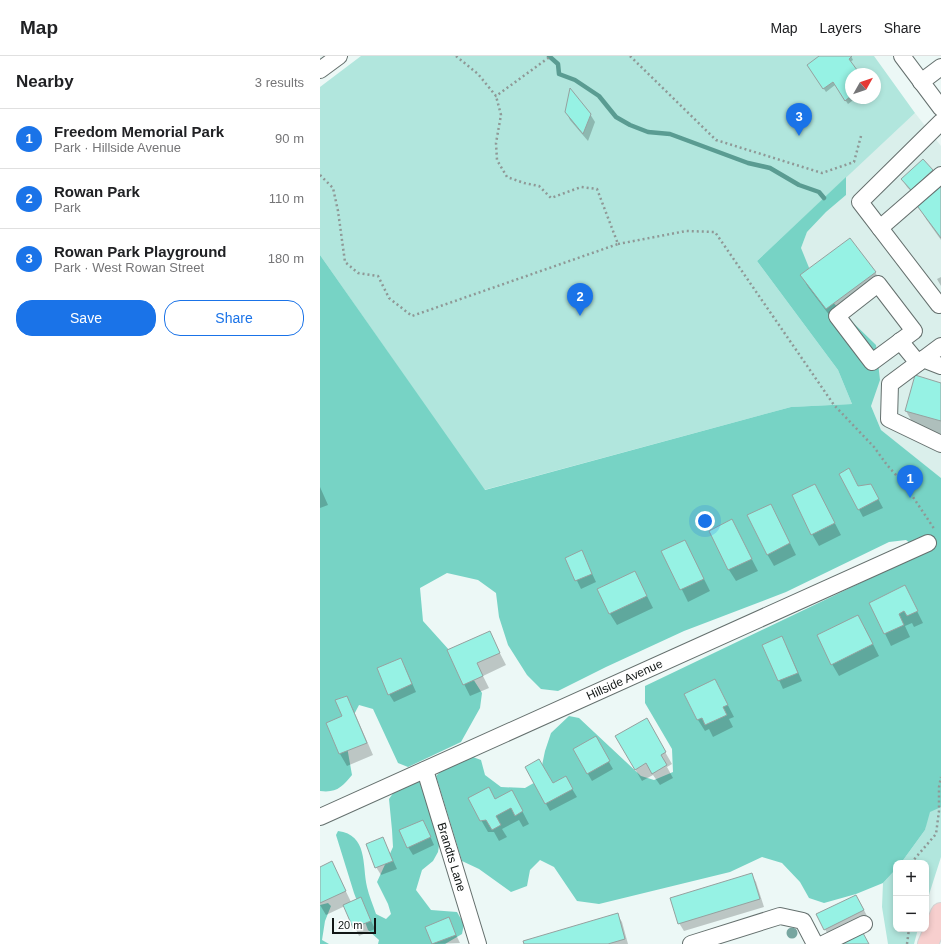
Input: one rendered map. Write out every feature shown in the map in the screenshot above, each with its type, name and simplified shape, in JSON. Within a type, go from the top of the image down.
[{"type":"main road","points":[[928,944],[941,913]]},
{"type":"street","points":[[320,70],[339,56]]},
{"type":"street","points":[[902,56],[941,108]]},
{"type":"street","points":[[921,82],[941,67]]},
{"type":"street","points":[[936,128],[860,202],[939,305]]},
{"type":"street","points":[[880,228],[941,175]]},
{"type":"street","points":[[878,284],[914,330],[900,341],[872,362],[837,316],[878,284]]},
{"type":"street","points":[[900,341],[920,361],[941,366]]},
{"type":"street","points":[[941,346],[890,384],[889,418],[941,444]]},
{"type":"street","name":"Hillside Avenue","points":[[320,817],[933,539]]},
{"type":"street","name":"Brandts Lane","points":[[424,770],[478,944]]},
{"type":"street","points":[[691,944],[780,916],[803,921],[815,944]]},
{"type":"street","points":[[823,944],[864,924]]},
{"type":"path","points":[[456,56],[478,74],[496,96],[501,115],[496,143],[497,160],[507,177],[539,186],[550,198],[581,187],[597,189],[618,244]]},
{"type":"path","points":[[496,96],[551,56]]},
{"type":"path","points":[[630,56],[716,140],[822,172],[854,162],[861,136]]},
{"type":"path","points":[[320,176],[333,188],[338,210],[345,262],[358,273],[378,276],[389,298],[412,316],[618,244],[686,231],[715,232],[834,405],[874,447],[905,485],[933,539]]},
{"type":"path","points":[[914,860],[936,834],[941,777]]},
{"type":"path","points":[[907,944],[909,932]]},
{"type":"shaded area","points":[[915,113],[941,146],[941,478],[881,430],[871,406],[787,262],[801,248],[807,232],[826,212],[846,195],[846,177]]},
{"type":"green space","points":[[361,56],[874,56],[915,113],[757,261],[838,370],[852,404],[791,407],[484,490],[320,255],[320,87]]},
{"type":"green space","points":[[846,177],[846,195],[826,212],[807,232],[801,248],[814,280],[838,308],[876,345],[880,380],[871,406],[881,430],[941,478],[941,807],[930,812],[925,830],[903,860],[893,860],[893,872],[883,883],[856,894],[824,903],[809,898],[800,882],[782,863],[762,857],[730,872],[599,904],[577,901],[554,867],[540,860],[530,870],[527,886],[511,892],[479,869],[462,861],[436,776],[441,771],[473,757],[481,760],[485,775],[501,787],[525,788],[539,780],[545,751],[551,733],[569,716],[579,718],[641,776],[654,780],[673,772],[672,749],[645,703],[645,686],[923,553],[906,540],[889,542],[786,592],[684,631],[558,691],[541,689],[527,675],[508,645],[499,617],[496,593],[478,580],[447,573],[420,588],[423,621],[468,671],[482,693],[480,708],[461,742],[408,767],[398,763],[373,709],[359,705],[349,724],[346,741],[352,775],[345,783],[335,790],[320,791],[320,255],[485,490],[791,407],[852,404],[838,370],[757,261]]},
{"type":"green space","points":[[941,738],[941,857],[929,895],[929,860],[903,860],[925,830]]},
{"type":"green space","points":[[422,780],[440,839],[438,852],[433,861],[422,870],[416,890],[431,910],[457,912],[464,924],[462,934],[445,944],[378,944],[379,940],[368,930],[354,893],[336,835],[338,831],[348,834],[359,844],[364,860],[367,887],[376,914],[386,919],[391,914],[388,904],[377,882],[393,847],[389,799],[396,789]]},
{"type":"green space","points":[[893,872],[893,932],[917,932],[914,944],[888,944],[882,907],[883,883]]},
{"type":"green space","points":[[328,903],[331,906],[325,921],[322,940],[329,944],[320,944],[320,905]]},
{"type":"building","points":[[819,56],[852,56],[849,59],[856,68],[845,68],[845,101],[833,82],[823,89],[807,65]]},
{"type":"building","points":[[570,88],[591,114],[583,134],[565,112]]},
{"type":"building","points":[[923,159],[933,170],[911,190],[901,179]]},
{"type":"building","points":[[941,184],[941,238],[915,203]]},
{"type":"building","points":[[850,238],[876,272],[826,309],[800,275]]},
{"type":"building","points":[[915,375],[941,383],[941,421],[905,411]]},
{"type":"building","points":[[849,468],[858,486],[871,484],[879,499],[858,510],[839,474]]},
{"type":"building","points":[[815,484],[835,523],[811,535],[792,495]]},
{"type":"building","points":[[771,504],[790,543],[767,555],[747,515]]},
{"type":"building","points":[[732,519],[752,559],[728,570],[709,531]]},
{"type":"building","points":[[685,540],[704,579],[680,590],[661,551]]},
{"type":"building","points":[[582,550],[592,574],[575,581],[565,558]]},
{"type":"building","points":[[635,571],[647,596],[609,614],[597,589]]},
{"type":"building","points":[[905,585],[918,611],[907,616],[904,611],[899,614],[904,625],[884,634],[869,603]]},
{"type":"building","points":[[858,615],[873,644],[831,665],[817,635]]},
{"type":"building","points":[[490,631],[500,653],[477,663],[483,676],[463,685],[447,650]]},
{"type":"building","points":[[782,636],[798,673],[778,681],[762,645]]},
{"type":"building","points":[[401,658],[412,684],[388,695],[377,668]]},
{"type":"building","points":[[715,679],[728,705],[723,707],[727,715],[705,725],[702,718],[697,720],[684,694]]},
{"type":"building","points":[[347,696],[367,743],[339,754],[326,723],[342,716],[335,700]]},
{"type":"building","points":[[647,718],[666,752],[661,755],[667,765],[652,774],[646,763],[635,770],[615,736]]},
{"type":"building","points":[[596,736],[610,761],[587,774],[573,749]]},
{"type":"building","points":[[539,759],[553,783],[566,776],[573,789],[545,804],[525,767]]},
{"type":"building","points":[[489,787],[495,799],[512,790],[523,811],[515,816],[511,808],[496,816],[501,825],[492,830],[486,820],[480,821],[468,798]]},
{"type":"building","points":[[423,820],[431,837],[407,848],[399,830]]},
{"type":"building","points":[[383,837],[393,861],[375,868],[366,844]]},
{"type":"building","points":[[332,861],[346,891],[320,903],[320,867]]},
{"type":"building","points":[[752,873],[760,899],[678,924],[670,898]]},
{"type":"building","points":[[856,895],[864,910],[824,930],[816,914]]},
{"type":"building","points":[[361,897],[371,921],[353,928],[343,905]]},
{"type":"building","points":[[618,913],[625,939],[608,944],[524,944],[523,941]]},
{"type":"building","points":[[449,917],[456,935],[432,944],[425,927]]},
{"type":"building","points":[[863,933],[869,944],[842,944]]},
{"type":"waterway","points":[[549,56],[558,64],[559,74],[575,80],[599,96],[616,117],[630,125],[648,132],[670,134],[748,163],[770,168],[799,185],[819,192],[824,198]]},
{"type":"place","name":"Rowan Park Playground","points":[[799,136]]},
{"type":"place","name":"Rowan Park","points":[[580,316]]},
{"type":"place","name":"Freedom Memorial Park","points":[[910,498]]}]
